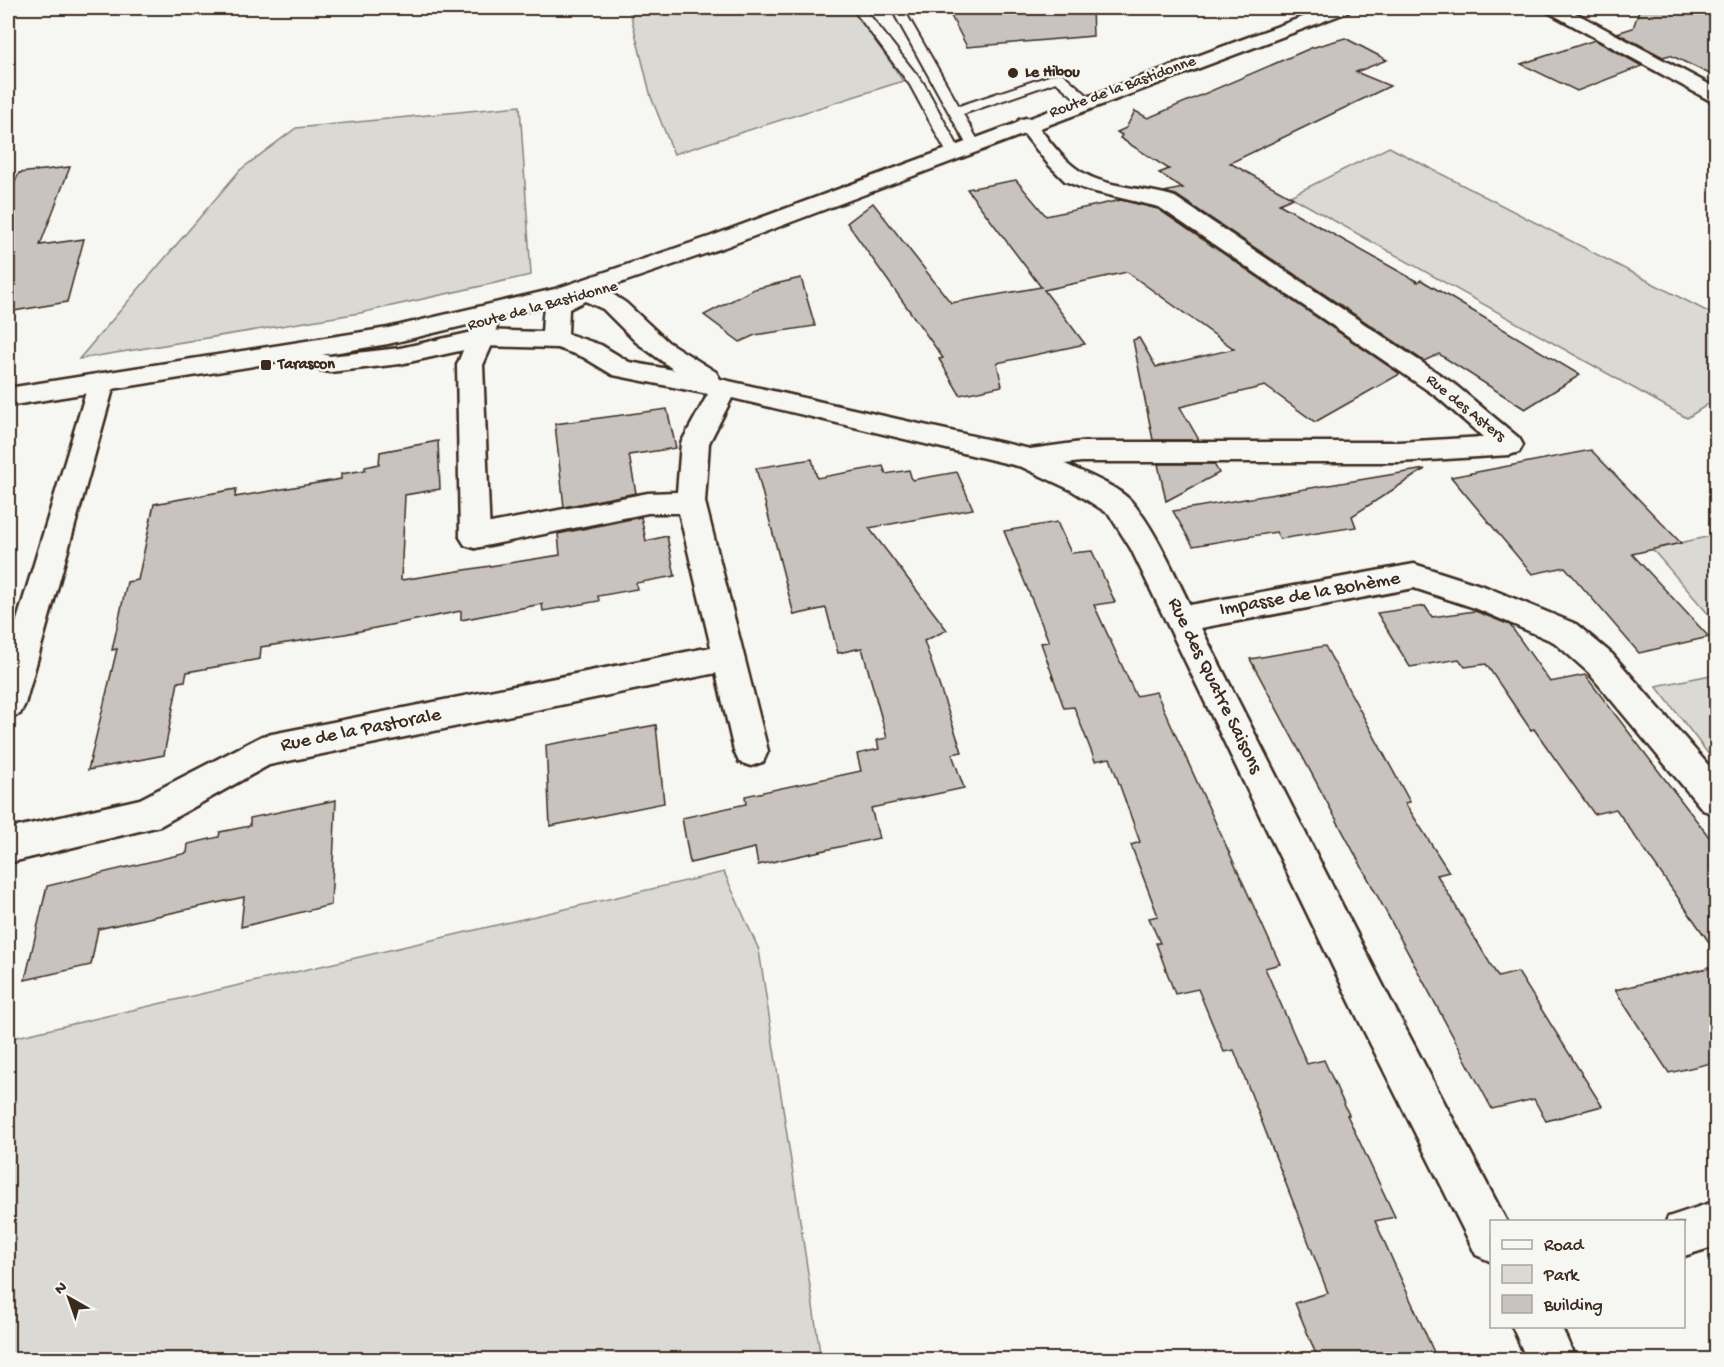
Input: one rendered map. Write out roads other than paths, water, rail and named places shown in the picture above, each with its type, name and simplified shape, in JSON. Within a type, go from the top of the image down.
[{"type":"street","name":"Route de la Bastidonne","points":[[162,373],[266,365],[303,358],[330,364],[400,356],[483,331],[905,169],[1342,8]]},
{"type":"street","points":[[1554,8],[1716,96]]},
{"type":"street","name":"Rue des Asters","points":[[1026,124],[1071,175],[1089,184],[1150,195],[1167,202],[1445,390],[1509,445],[1399,453],[1081,452],[1030,459]]},
{"type":"street","name":"Route de la Bastidonne","points":[[8,397],[388,336],[574,297],[806,215],[905,169]]},
{"type":"street","points":[[559,340],[554,335],[574,297]]},
{"type":"street","name":"Rue des Quatre Saisons","points":[[574,297],[614,305],[644,335],[678,362],[724,388]]},
{"type":"street","points":[[483,331],[470,365],[475,537],[648,503],[691,502]]},
{"type":"street","name":"Rue des Quatre Saisons","points":[[483,331],[559,340],[592,351],[622,369],[724,388],[1030,459],[1082,483],[1119,507],[1144,544],[1376,1013],[1490,1237]]},
{"type":"street","points":[[8,704],[102,382]]},
{"type":"street","points":[[724,388],[695,443],[691,502],[751,751]]},
{"type":"street","name":"Impasse de la Bohème","points":[[1181,619],[1414,576],[1486,599],[1565,633],[1600,663],[1716,799]]},
{"type":"street","name":"Rue de la Pastorale","points":[[8,846],[147,814],[262,751],[729,657]]},
{"type":"street","points":[[1685,1232],[1716,1224]]},
{"type":"street","points":[[1537,1328],[1552,1359]]},
{"type":"lane","points":[[858,8],[886,41],[917,84],[952,152]]},
{"type":"lane","points":[[897,8],[973,144]]},
{"type":"lane","points":[[954,112],[1059,77],[1087,101]]},
{"type":"place","name":"Le Hibou","points":[[1013,73]]},
{"type":"place","name":"Tarascon","points":[[266,365]]}]
